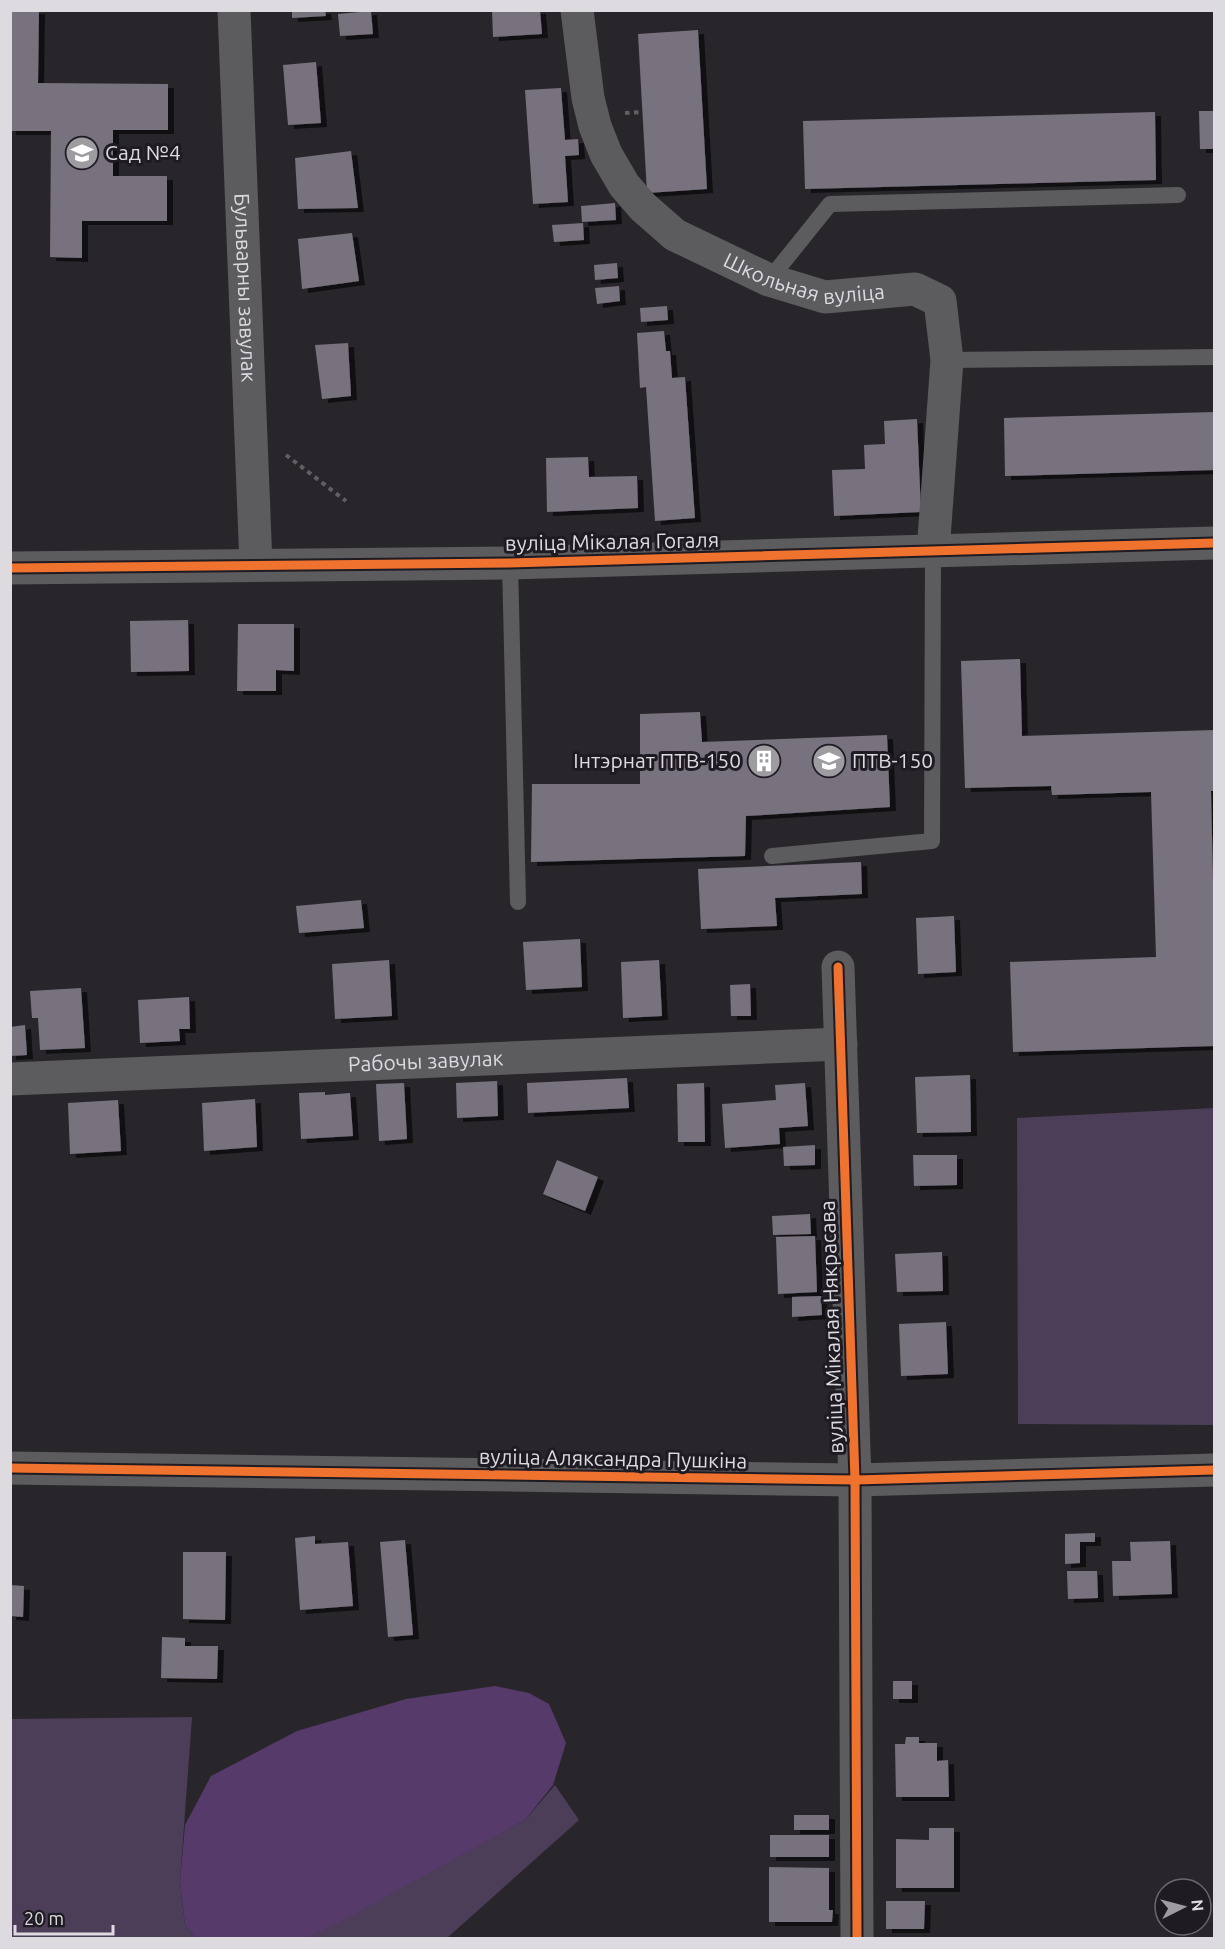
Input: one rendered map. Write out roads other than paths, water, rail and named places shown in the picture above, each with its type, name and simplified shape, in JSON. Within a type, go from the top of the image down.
[{"type":"street","name":"Бульварны завулак","points":[[234,10],[256,565]]},
{"type":"street","name":"Школьная вуліца","points":[[578,10],[588,98],[595,126],[606,154],[624,185],[642,207],[675,235],[769,280],[825,297],[915,289],[940,301],[947,360],[933,552]]},
{"type":"street","name":"вуліца Мікалая Гогаля","points":[[10,568],[510,563],[1215,543]]},
{"type":"street","name":"вуліца Мікалая Някрасава","points":[[838,967],[855,1480],[858,1938]]},
{"type":"street","name":"Рабочы завулак","points":[[10,1079],[841,1044]]},
{"type":"street","name":"вуліца Аляксандра Пушкіна","points":[[10,1468],[855,1480],[1215,1470]]},
{"type":"lane","points":[[769,280],[830,204],[1178,195]]},
{"type":"lane","points":[[947,360],[1215,357]]},
{"type":"lane","points":[[772,856],[932,841],[933,552]]},
{"type":"lane","points":[[510,563],[519,902]]},
{"type":"place","name":"Сад №4","points":[[82,153]]},
{"type":"place","name":"Інтэрнат ПТВ-150","points":[[764,761]]},
{"type":"place","name":"ПТВ-150","points":[[829,761]]}]
